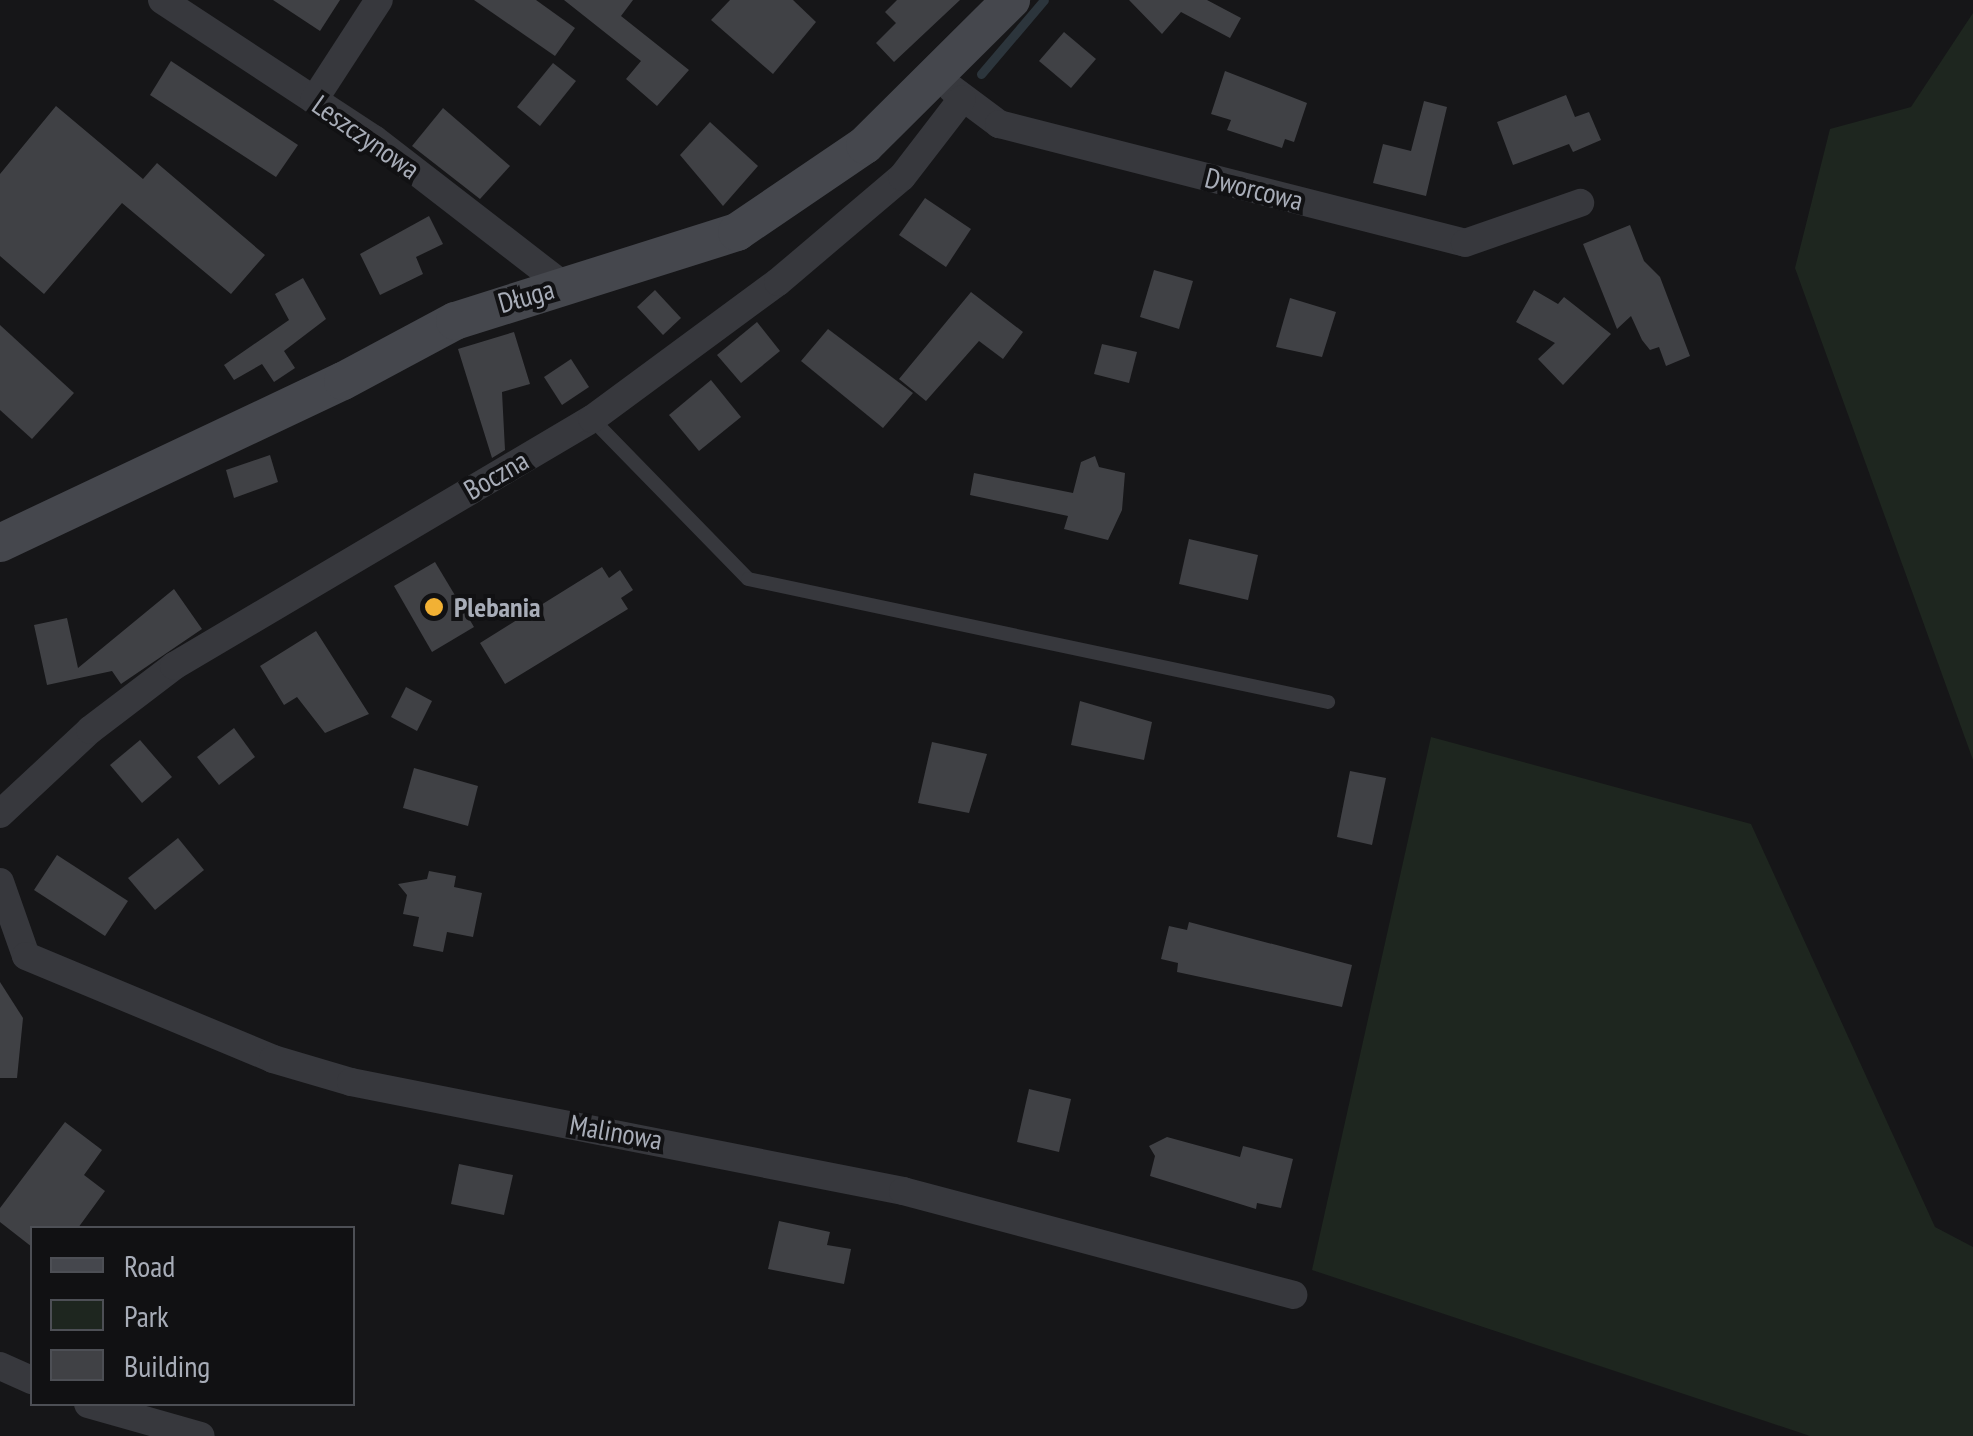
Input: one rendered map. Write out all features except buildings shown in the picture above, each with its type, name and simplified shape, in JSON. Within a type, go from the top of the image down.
[{"type":"street","name":"Leszczynowa","points":[[162,0],[396,155],[563,285]]},
{"type":"street","points":[[314,100],[379,0]]},
{"type":"street","name":"Długa","points":[[0,543],[344,381],[455,321],[688,250],[769,214],[951,88],[1011,0]]},
{"type":"street","name":"Dworcowa","points":[[951,88],[999,124],[1465,243],[1580,203]]},
{"type":"street","name":"Boczna","points":[[0,814],[90,730],[174,666],[592,420],[803,262],[902,177],[951,88]]},
{"type":"street","name":"Malinowa","points":[[0,882],[26,956],[273,1059],[351,1082],[884,1186],[1293,1295]]},
{"type":"street","points":[[0,1366],[30,1379]]},
{"type":"street","points":[[95,1406],[201,1436]]},
{"type":"lane","points":[[592,420],[748,578],[1328,702]]},
{"type":"green space","points":[[1973,13],[1973,760],[1795,268],[1830,129],[1911,107]]},
{"type":"green space","points":[[1431,737],[1751,824],[1935,1227],[1973,1247],[1973,1436],[1810,1436],[1312,1270]]},
{"type":"waterway","points":[[981,74],[1044,0]]},
{"type":"place","name":"Plebania","points":[[434,607]]}]
